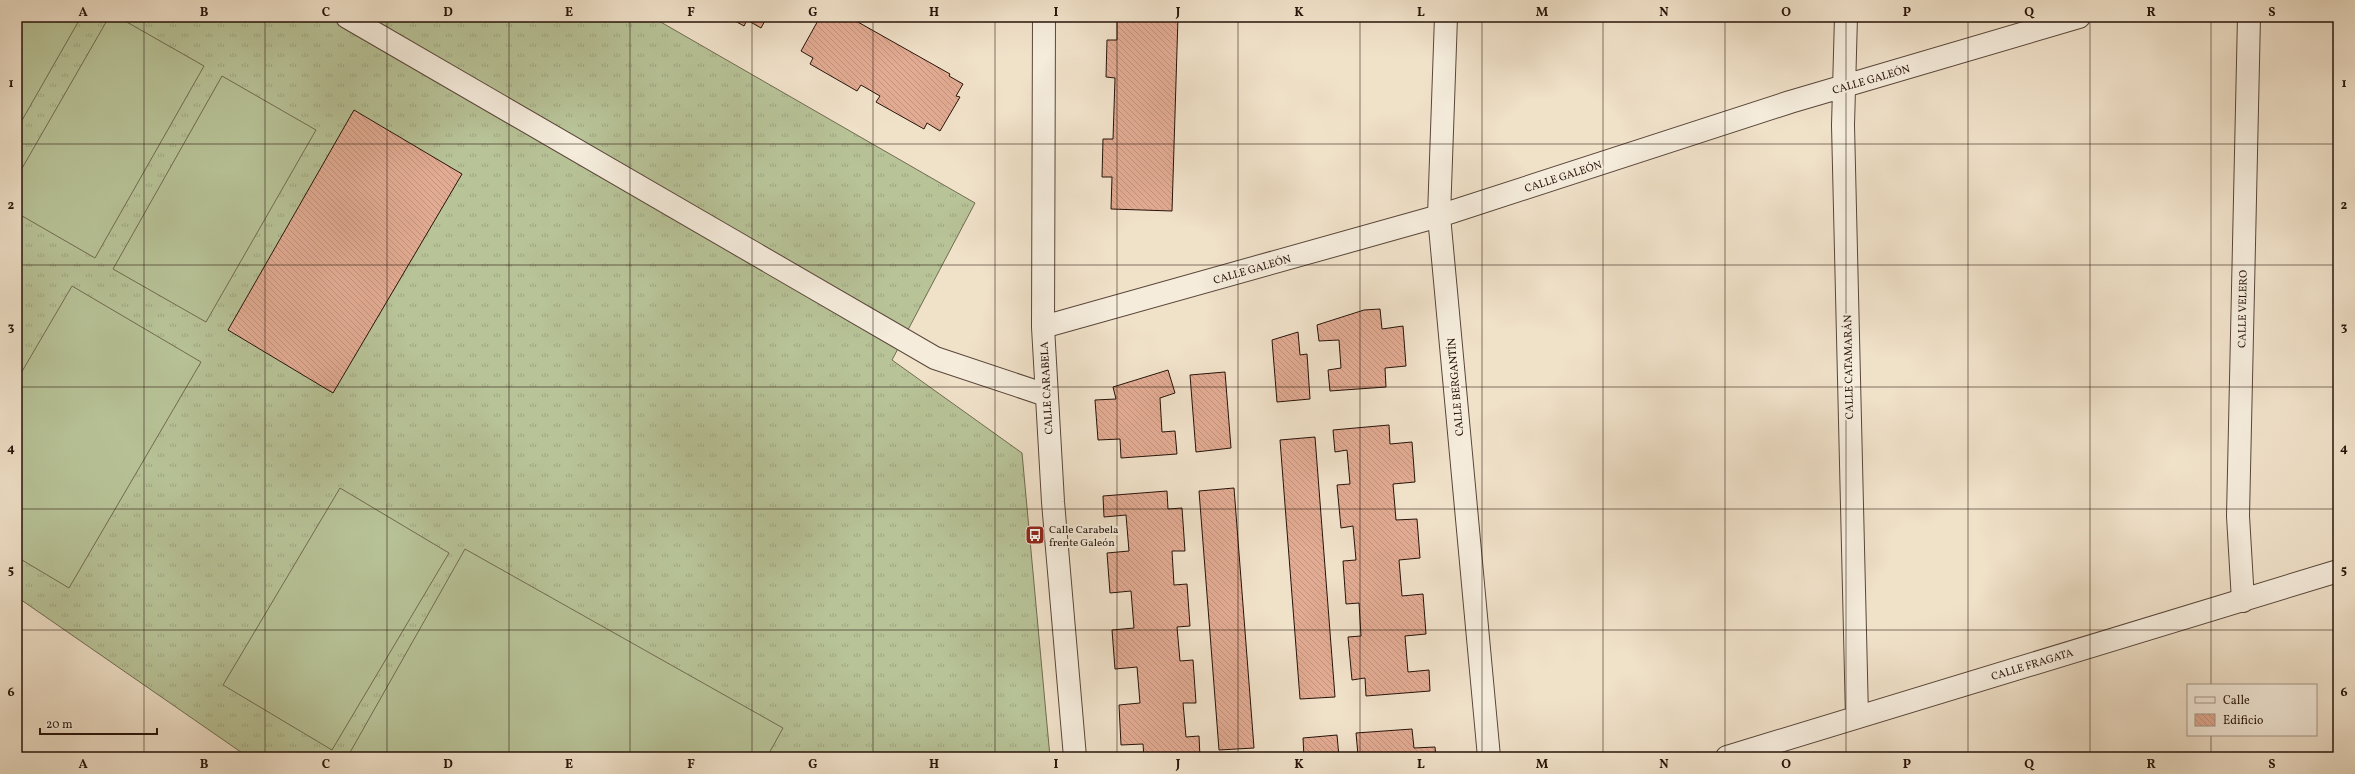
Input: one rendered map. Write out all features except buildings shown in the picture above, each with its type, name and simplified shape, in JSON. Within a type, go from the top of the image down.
[{"type":"street","points":[[347,17],[935,358],[1046,395]]},
{"type":"street","name":"CALLE BERGANTÍN","points":[[1446,17],[1439,216],[1489,757]]},
{"type":"street","name":"CALLE CATAMARÁN","points":[[1846,17],[1843,132],[1857,717]]},
{"type":"street","name":"CALLE GALEÓN","points":[[1043,327],[1439,216],[1790,102],[2079,17]]},
{"type":"street","name":"CALLE VELERO","points":[[2244,601],[2238,516],[2249,17]]},
{"type":"street","name":"CALLE CARABELA","points":[[1043,18],[1043,327],[1053,502],[1075,757]]},
{"type":"street","name":"CALLE FRAGATA","points":[[1726,757],[2338,572]]},
{"type":"green space","points":[[17,17],[652,17],[975,203],[892,360],[1022,453],[1050,757],[248,757],[17,597]]},
{"type":"green space","points":[[17,17],[81,17],[17,129]]},
{"type":"green space","points":[[109,17],[118,17],[204,66],[95,258],[17,213],[17,177]]},
{"type":"green space","points":[[222,76],[316,130],[206,322],[113,269]]},
{"type":"green space","points":[[72,286],[201,362],[69,588],[17,557],[17,380]]},
{"type":"green space","points":[[340,488],[449,553],[332,750],[223,685]]},
{"type":"green space","points":[[465,549],[783,728],[767,757],[348,756]]},
{"type":"place","name":"Calle Carabela frente Galeón","points":[[1035,535]]}]
